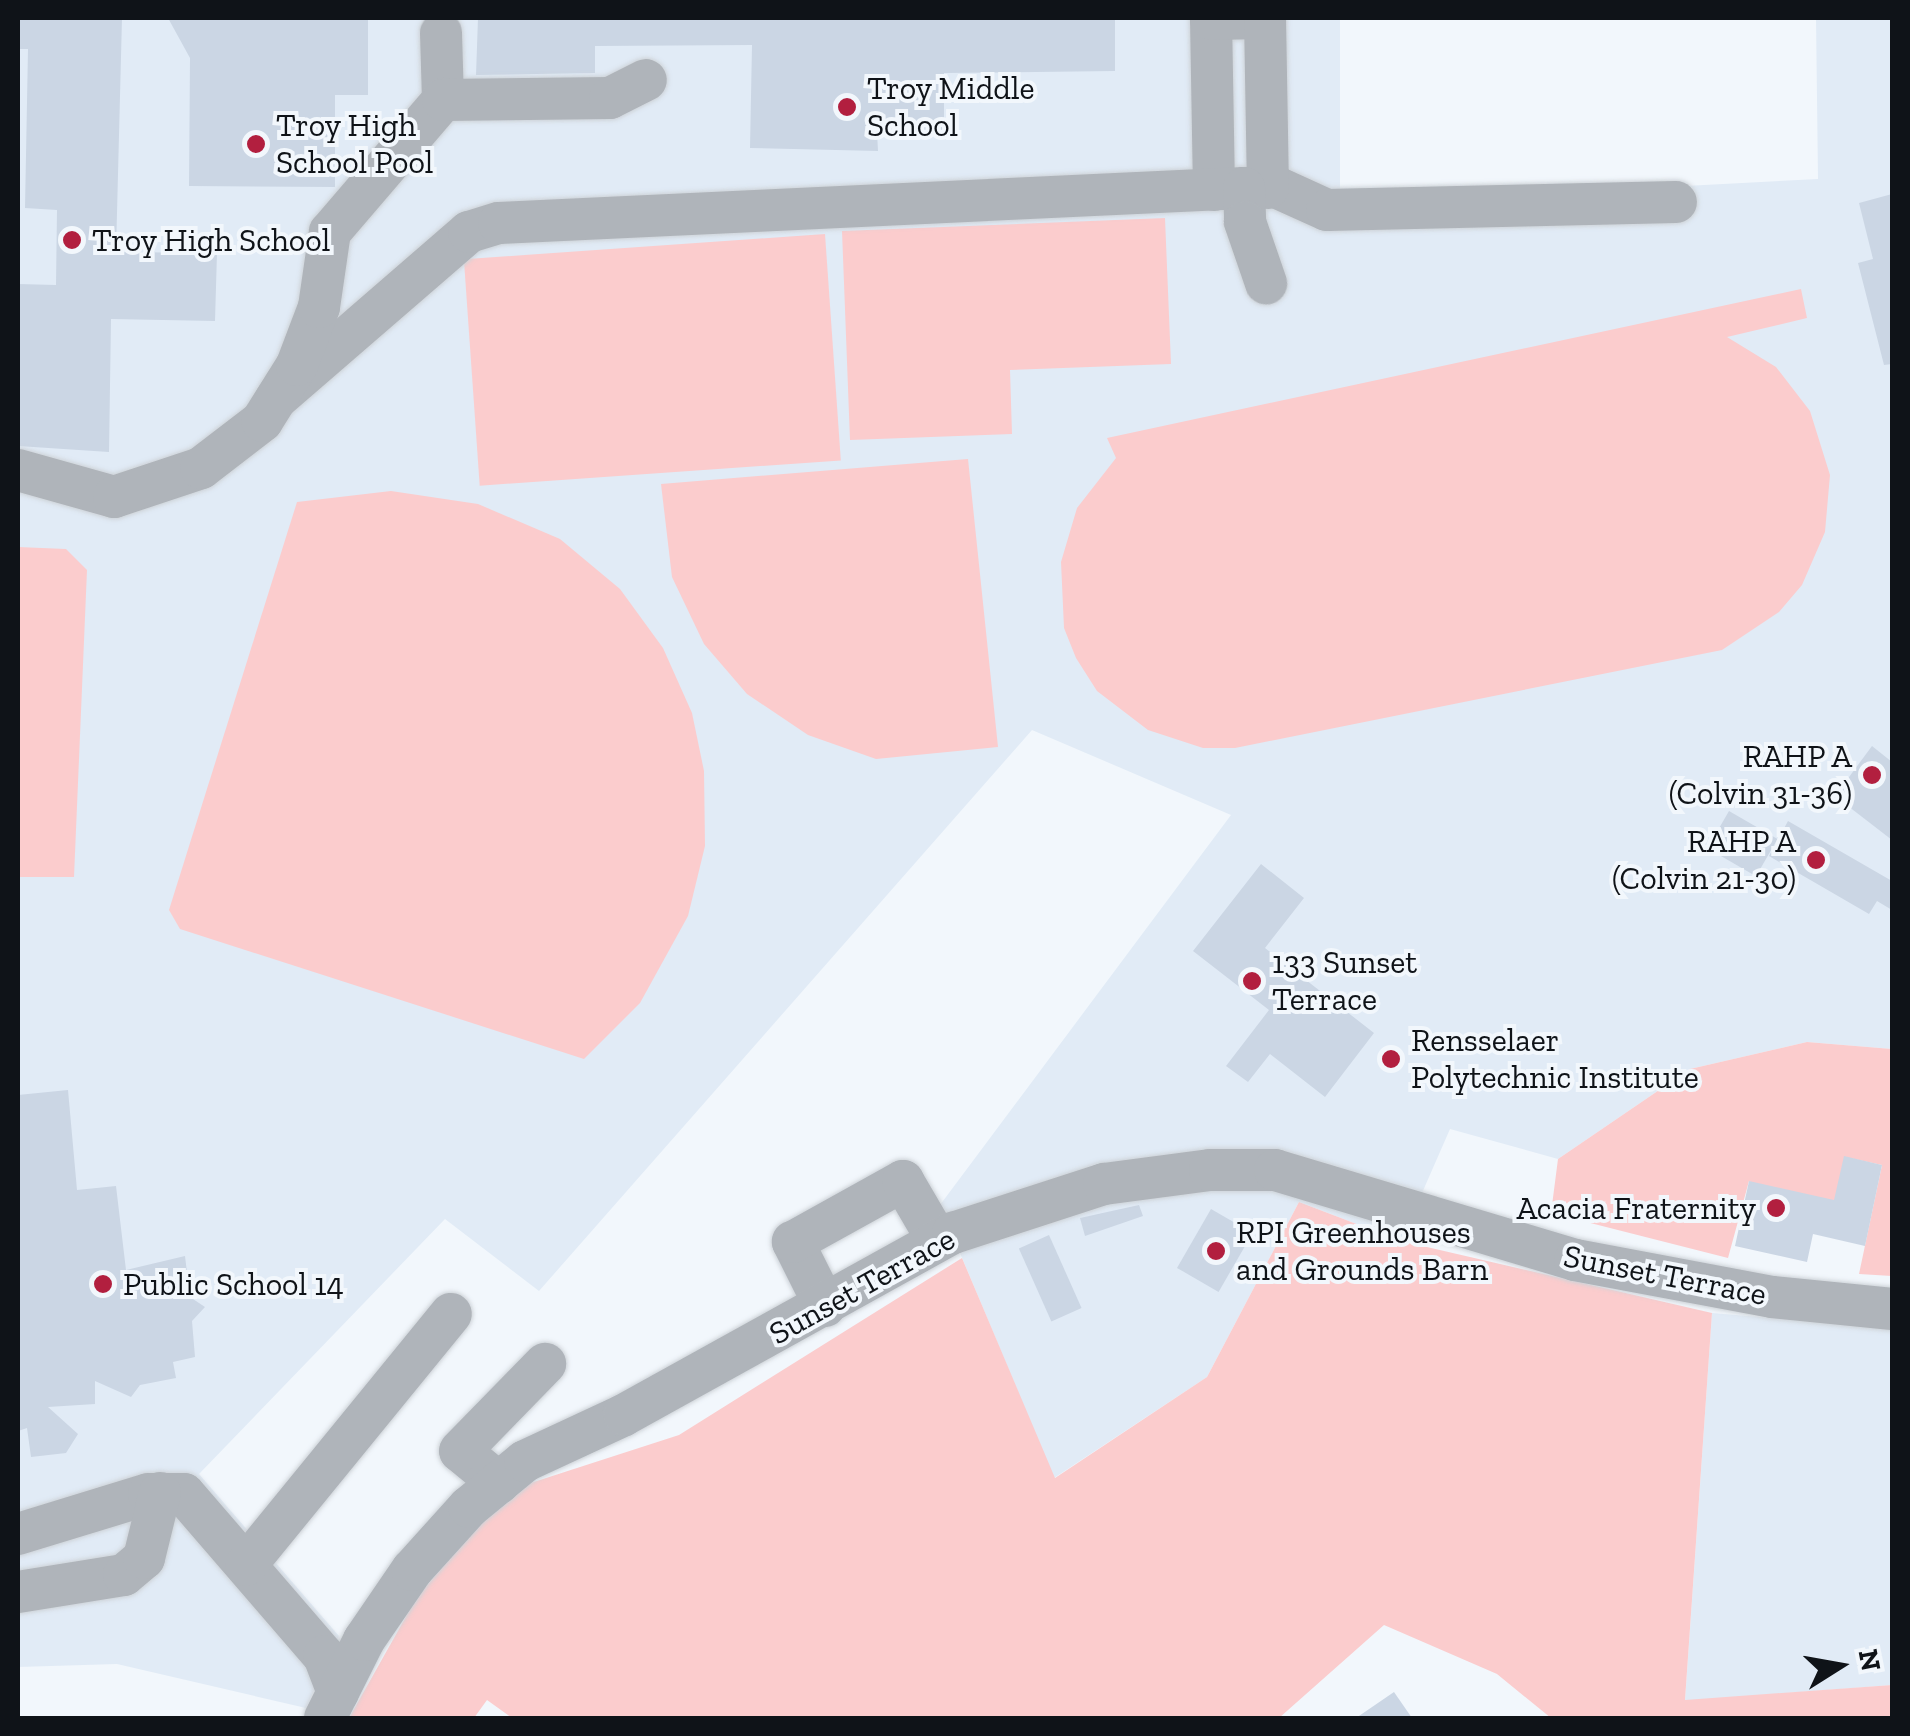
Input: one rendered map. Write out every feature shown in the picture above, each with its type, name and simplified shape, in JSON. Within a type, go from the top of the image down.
[{"type":"street","points":[[18,470],[114,497],[161,486],[201,468],[262,420],[276,399],[319,307],[330,232],[443,100],[441,33]]},
{"type":"street","points":[[443,100],[610,98],[646,80]]},
{"type":"street","points":[[276,399],[468,232],[499,223],[1242,188],[1326,210],[1676,202]]},
{"type":"street","points":[[1242,188],[1245,222],[1266,282]]},
{"type":"street","name":"Sunset Terrace","points":[[332,1705],[364,1640],[412,1570],[525,1460],[624,1415],[938,1241],[1104,1184],[1210,1170],[1275,1170],[1574,1260],[1772,1298],[1892,1308]]},
{"type":"street","points":[[825,1306],[792,1242],[903,1181],[938,1241]]},
{"type":"street","points":[[246,1565],[451,1314]]},
{"type":"street","points":[[499,1483],[460,1451],[545,1364]]},
{"type":"street","points":[[18,1592],[124,1575],[144,1558],[160,1493]]},
{"type":"street","points":[[18,1534],[160,1493],[184,1494],[324,1656],[332,1705]]},
{"type":"shaded area","points":[[18,18],[1340,18],[1340,204],[1818,179],[1816,18],[1892,18],[1892,1049],[1807,1042],[1690,1069],[1558,1159],[1450,1129],[1401,1241],[1299,1202],[1207,1377],[1054,1478],[940,1205],[1231,815],[1032,730],[539,1291],[445,1219],[199,1474],[339,1636],[306,1708],[117,1664],[18,1667]]},
{"type":"shaded area","points":[[1165,218],[1171,364],[1010,370],[1012,434],[850,440],[842,231]]},
{"type":"shaded area","points":[[825,234],[841,460],[480,486],[464,259]]},
{"type":"shaded area","points":[[1801,289],[1807,318],[1727,337],[1776,367],[1810,411],[1830,475],[1825,532],[1802,585],[1779,612],[1722,650],[1235,748],[1203,748],[1148,730],[1097,691],[1076,658],[1064,628],[1061,562],[1077,508],[1116,458],[1107,438]]},
{"type":"shaded area","points":[[968,459],[998,747],[876,759],[808,735],[747,694],[704,644],[672,577],[661,484]]},
{"type":"shaded area","points":[[391,491],[478,504],[560,539],[620,589],[663,648],[692,713],[704,771],[705,846],[688,916],[640,1003],[584,1059],[180,929],[169,910],[297,502]]},
{"type":"shaded area","points":[[18,547],[66,549],[87,570],[74,877],[18,877]]},
{"type":"shaded area","points":[[1807,1042],[1892,1049],[1892,1276],[1859,1274],[1882,1165],[1845,1157],[1829,1226],[1749,1181],[1728,1258],[1551,1213],[1558,1159],[1690,1069]]},
{"type":"shaded area","points":[[1299,1202],[1401,1241],[1712,1313],[1685,1700],[1892,1685],[1892,1718],[1551,1718],[1497,1674],[1384,1625],[1279,1718],[512,1718],[487,1700],[474,1718],[349,1718],[417,1597],[509,1490],[679,1435],[962,1258],[1055,1478],[1207,1377]]},
{"type":"shaded area","points":[[1712,1313],[1892,1328],[1892,1685],[1685,1701]]},
{"type":"building","name":"Troy High School","points":[[18,18],[122,18],[116,252],[217,253],[215,321],[111,319],[109,452],[18,446],[18,284],[56,285],[57,210],[25,208],[28,49],[18,49]]},
{"type":"building","points":[[168,18],[368,18],[368,95],[335,95],[335,187],[189,186],[190,58]]},
{"type":"building","name":"Troy Middle School","points":[[478,18],[1115,18],[1115,71],[944,73],[944,132],[877,132],[878,151],[750,148],[752,45],[595,46],[595,73],[476,75]]},
{"type":"building","points":[[1892,194],[1892,364],[1884,365],[1858,263],[1873,259],[1859,203]]},
{"type":"building","name":"RAHP A (Colvin 31-36)","points":[[1872,746],[1892,762],[1892,840],[1835,796]]},
{"type":"building","points":[[1729,811],[1777,839],[1756,876],[1708,848]]},
{"type":"building","name":"RAHP A (Colvin 21-30)","points":[[1788,821],[1892,881],[1892,910],[1877,901],[1869,914],[1769,856]]},
{"type":"building","name":"133 Sunset Terrace","points":[[1261,864],[1304,898],[1265,948],[1374,1033],[1325,1097],[1270,1054],[1248,1082],[1226,1066],[1269,1010],[1193,951]]},
{"type":"building","name":"Public School 14","points":[[68,1090],[77,1190],[116,1186],[126,1270],[185,1256],[190,1297],[205,1307],[192,1321],[195,1357],[173,1362],[176,1378],[140,1385],[131,1397],[95,1381],[95,1404],[48,1407],[78,1434],[66,1453],[31,1457],[27,1428],[18,1431],[18,1095]]},
{"type":"building","name":"Acacia Fraternity","points":[[1844,1156],[1882,1165],[1865,1246],[1813,1234],[1807,1262],[1735,1246],[1749,1181],[1834,1200]]},
{"type":"building","name":"RPI Greenhouses and Grounds Barn","points":[[1139,1205],[1143,1216],[1085,1236],[1080,1218]]},
{"type":"building","name":"RPI Greenhouses and Grounds Barn","points":[[1211,1209],[1253,1233],[1219,1292],[1177,1268]]},
{"type":"building","points":[[1049,1235],[1082,1308],[1051,1322],[1019,1248]]},
{"type":"building","points":[[1394,1692],[1412,1718],[1356,1718]]},
{"type":"place","name":"Troy Middle School","points":[[847,107]]},
{"type":"place","name":"Troy High School Pool","points":[[256,144]]},
{"type":"place","name":"Troy High School","points":[[72,240]]},
{"type":"place","name":"RAHP A (Colvin 31-36)","points":[[1872,775]]},
{"type":"place","name":"RAHP A (Colvin 21-30)","points":[[1816,860]]},
{"type":"place","name":"133 Sunset Terrace","points":[[1252,981]]},
{"type":"place","name":"Rensselaer Polytechnic Institute","points":[[1391,1059]]},
{"type":"place","name":"Acacia Fraternity","points":[[1776,1208]]},
{"type":"place","name":"RPI Greenhouses and Grounds Barn","points":[[1216,1251]]},
{"type":"place","name":"Public School 14","points":[[103,1284]]}]
